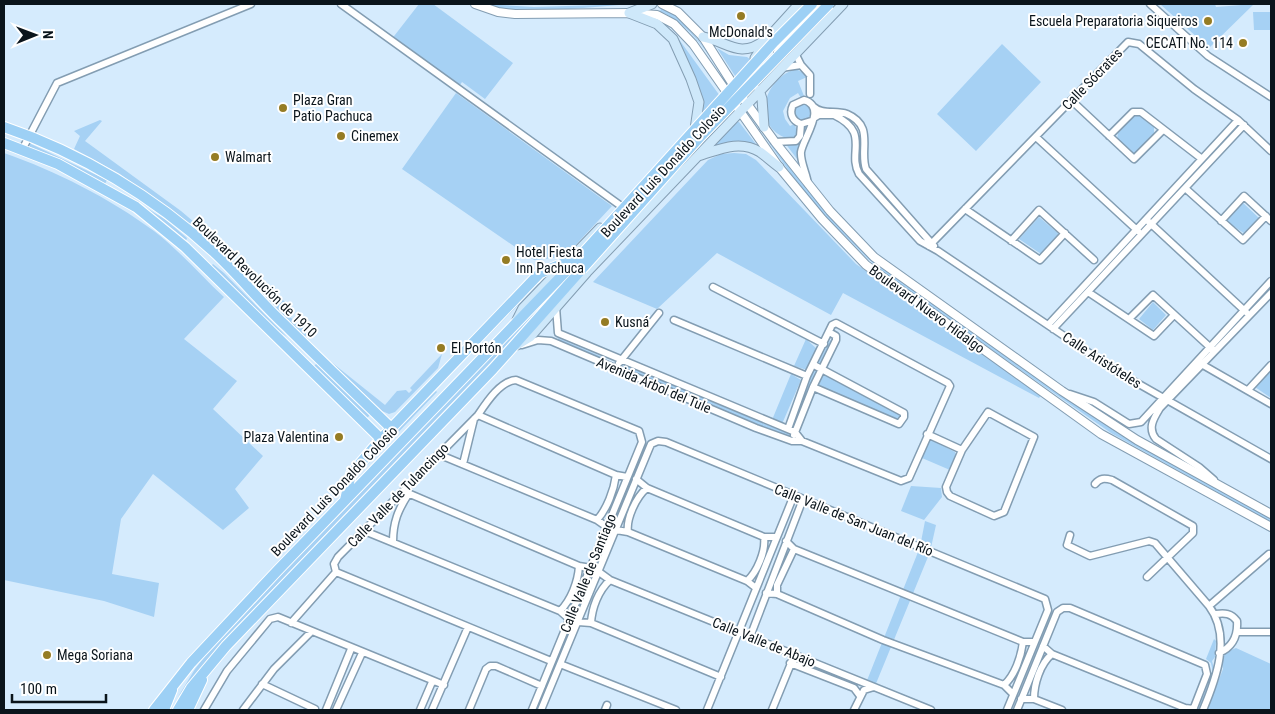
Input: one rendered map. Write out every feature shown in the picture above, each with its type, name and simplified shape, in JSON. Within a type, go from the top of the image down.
[{"type":"main road","points":[[630,13],[652,4]]},
{"type":"main road","name":"Boulevard Luis Donaldo Colosio","points":[[504,357],[621,206],[695,130],[727,94],[769,37],[799,4]]},
{"type":"main road","name":"Boulevard Luis Donaldo Colosio","points":[[575,264],[774,42],[812,4]]},
{"type":"main road","name":"Boulevard Luis Donaldo Colosio","points":[[154,710],[191,663],[462,377],[829,4]]},
{"type":"main road","name":"Boulevard Luis Donaldo Colosio","points":[[178,710],[191,688],[226,646],[504,357],[530,337],[698,154],[737,107],[759,90],[843,4]]},
{"type":"main road","points":[[630,13],[657,24],[673,39],[691,78],[699,102],[695,130]]},
{"type":"main road","points":[[703,37],[732,48],[742,48],[761,44],[769,37]]},
{"type":"main road","points":[[759,90],[762,98],[764,128]]},
{"type":"main road","name":"Boulevard Revolución de 1910","points":[[4,127],[29,136],[90,164],[187,229],[214,252],[284,325],[391,428]]},
{"type":"main road","points":[[688,137],[699,132],[706,137],[706,142],[698,154]]},
{"type":"main road","name":"Boulevard Revolución de 1910","points":[[4,143],[58,164],[136,207],[185,247],[381,439]]},
{"type":"main road","points":[[698,154],[731,146],[744,145],[758,150],[779,167]]},
{"type":"main road","points":[[120,198],[127,187]]},
{"type":"main road","points":[[344,501],[351,474],[381,439],[540,273],[575,264]]},
{"type":"main road","points":[[391,428],[400,426],[444,382],[462,377]]},
{"type":"main road","name":"Boulevard Luis Donaldo Colosio","points":[[188,710],[207,670]]},
{"type":"main road","name":"Boulevard Luis Donaldo Colosio","points":[[164,710],[176,683]]},
{"type":"street","points":[[22,150],[57,83],[251,4]]},
{"type":"street","points":[[341,4],[621,206]]},
{"type":"street","name":"Boulevard Nuevo Hidalgo","points":[[474,4],[498,12],[515,14],[630,13],[657,15],[674,24],[693,44],[779,167],[822,219],[866,265],[1102,434],[1271,527]]},
{"type":"street","name":"Boulevard Nuevo Hidalgo","points":[[662,4],[678,12],[703,37],[734,86],[764,128],[808,184],[874,257],[1062,391],[1137,440],[1271,514]]},
{"type":"street","points":[[744,100],[787,39],[821,4]]},
{"type":"street","points":[[1150,4],[1208,56],[1271,97]]},
{"type":"street","name":"Calle Sócrates","points":[[931,245],[1128,42],[1134,42],[1241,123],[1271,152]]},
{"type":"street","points":[[795,53],[812,80],[810,94],[813,105],[813,119],[801,154],[808,184]]},
{"type":"street","points":[[781,68],[801,65]]},
{"type":"street","points":[[810,94],[793,105],[791,113],[794,121],[801,124],[813,119]]},
{"type":"street","points":[[1071,100],[1134,159],[1163,130]]},
{"type":"street","points":[[800,101],[813,105]]},
{"type":"street","name":"Calle Aristóteles","points":[[813,105],[818,111],[847,114],[861,127],[866,138],[866,169],[938,251],[1116,371],[1271,459]]},
{"type":"street","points":[[706,137],[737,107]]},
{"type":"street","points":[[1109,136],[1133,112],[1137,111],[1202,159]]},
{"type":"street","name":"Calle Aristóteles","points":[[813,119],[818,115],[834,115],[854,134],[857,141],[856,165],[859,174],[920,241],[931,245]]},
{"type":"street","points":[[1051,327],[1148,222],[1202,159],[1241,123]]},
{"type":"street","points":[[1148,222],[1185,188],[1241,123]]},
{"type":"street","points":[[775,142],[796,141],[800,136],[801,124]]},
{"type":"street","points":[[1036,137],[1139,232]]},
{"type":"street","points":[[1185,188],[1221,221],[1243,240],[1269,219],[1244,196],[1221,221]]},
{"type":"street","points":[[965,209],[1040,260],[1065,233]]},
{"type":"street","points":[[1011,241],[1039,210],[1094,260]]},
{"type":"street","points":[[1148,222],[1250,316]]},
{"type":"street","points":[[1051,327],[1088,292],[1139,232]]},
{"type":"street","points":[[1062,391],[1094,402],[1129,424],[1141,422],[1154,413],[1210,347],[1271,281]]},
{"type":"street","points":[[712,287],[824,344]]},
{"type":"street","points":[[1088,292],[1154,336],[1174,314]]},
{"type":"street","points":[[1165,400],[1203,365],[1271,294]]},
{"type":"street","points":[[1129,319],[1153,295],[1215,352]]},
{"type":"street","points":[[516,347],[538,340],[551,341],[558,333],[556,307]]},
{"type":"street","points":[[616,369],[620,361],[660,314]]},
{"type":"street","points":[[674,320],[807,376]]},
{"type":"street","points":[[788,429],[807,376],[832,325],[841,325],[948,383],[950,391],[927,434],[909,478],[901,481],[802,441],[792,441],[812,387],[836,340],[836,336],[829,332]]},
{"type":"street","name":"Avenida Árbol del Tule","points":[[558,333],[620,361],[795,432]]},
{"type":"street","name":"Avenida Árbol del Tule","points":[[551,341],[792,441]]},
{"type":"street","points":[[605,365],[610,356]]},
{"type":"street","points":[[812,387],[899,424],[902,422],[904,413],[814,364]]},
{"type":"street","points":[[1203,365],[1271,404]]},
{"type":"street","points":[[1248,390],[1271,365]]},
{"type":"street","name":"Calle Valle de Tulancingo","points":[[290,623],[336,572],[334,564],[338,557],[362,530],[406,492],[438,454],[476,417],[490,398],[507,382],[516,380],[639,431],[642,436]]},
{"type":"street","points":[[798,401],[806,404]]},
{"type":"street","points":[[988,412],[1034,437],[1004,512],[1000,515],[994,516],[950,496],[947,492],[946,487],[962,450],[988,412]]},
{"type":"street","points":[[1154,413],[1151,425],[1152,434],[1156,439],[1199,467],[1223,487]]},
{"type":"street","points":[[463,464],[476,417],[616,475],[627,477]]},
{"type":"street","points":[[795,432],[802,441]]},
{"type":"street","points":[[927,434],[962,450]]},
{"type":"street","name":"Calle Valle de Santiago","points":[[532,710],[642,442],[642,436]]},
{"type":"street","name":"Calle Valle de Santiago","points":[[541,710],[651,444],[658,441]]},
{"type":"street","name":"Calle Valle de San Juan del Río","points":[[658,441],[666,442],[1045,599],[1048,604],[1048,610],[1034,642]]},
{"type":"street","points":[[438,454],[597,520],[606,527]]},
{"type":"street","points":[[597,520],[602,514],[615,483],[616,475]]},
{"type":"street","points":[[1095,484],[1105,478],[1112,480],[1192,526],[1194,529],[1193,533],[1169,558],[1147,577]]},
{"type":"street","points":[[636,479],[647,488],[764,537],[777,537]]},
{"type":"street","points":[[628,532],[627,525],[640,494],[647,488]]},
{"type":"street","points":[[393,542],[393,525],[406,492],[579,566],[590,568]]},
{"type":"street","points":[[707,710],[794,496]]},
{"type":"street","points":[[750,637],[803,499]]},
{"type":"street","points":[[617,502],[626,505]]},
{"type":"street","points":[[362,530],[560,611],[569,619]]},
{"type":"street","points":[[616,530],[628,532],[747,581],[756,588]]},
{"type":"street","points":[[1070,535],[1067,545],[1090,556],[1097,556],[1149,541],[1155,543],[1210,606],[1216,614],[1220,631],[1218,676],[1203,710]]},
{"type":"street","points":[[747,581],[753,575],[766,545],[764,537]]},
{"type":"street","points":[[786,541],[794,549],[1023,642],[1034,642],[1007,710]]},
{"type":"street","points":[[777,594],[777,585],[794,549]]},
{"type":"street","points":[[1210,606],[1269,554]]},
{"type":"street","points":[[767,563],[776,566]]},
{"type":"street","points":[[560,611],[566,605],[578,576],[579,566]]},
{"type":"street","points":[[336,572],[552,661]]},
{"type":"street","name":"Calle Valle de Abajo","points":[[599,572],[610,580],[931,710]]},
{"type":"street","points":[[591,623],[592,613],[602,587],[610,580]]},
{"type":"street","points":[[581,593],[588,596]]},
{"type":"street","points":[[766,593],[777,594],[883,640],[1004,685],[1013,694]]},
{"type":"street","points":[[1017,710],[1032,671],[1057,612],[1063,608],[1070,608],[1187,657],[1205,665],[1208,669],[1194,710],[1184,709],[1052,654],[1043,646]]},
{"type":"street","points":[[1216,614],[1225,613],[1232,615],[1237,621],[1237,632],[1230,645],[1219,653]]},
{"type":"street","points":[[204,710],[227,670],[270,619],[278,617],[351,649],[432,682],[444,685]]},
{"type":"street","points":[[578,622],[591,623],[721,677]]},
{"type":"street","points":[[432,710],[468,627]]},
{"type":"street","points":[[243,710],[262,684],[310,632]]},
{"type":"street","points":[[1237,632],[1271,632]]},
{"type":"street","points":[[1004,685],[1010,680],[1022,651],[1023,642]]},
{"type":"street","points":[[326,710],[351,649]]},
{"type":"street","points":[[336,710],[362,653]]},
{"type":"street","points":[[1034,698],[1034,688],[1045,660],[1052,654]]},
{"type":"street","points":[[772,710],[794,655]]},
{"type":"street","name":"Calle Valle de Abajo","points":[[790,663],[854,688],[860,696]]},
{"type":"street","points":[[560,664],[676,710]]},
{"type":"street","points":[[469,710],[486,669],[490,666],[496,666],[542,686]]},
{"type":"street","points":[[1024,668],[1032,671]]},
{"type":"street","points":[[420,710],[432,682]]},
{"type":"street","points":[[262,684],[315,709]]},
{"type":"street","points":[[854,710],[864,690],[875,686]]},
{"type":"street","points":[[1021,699],[1034,698],[1062,710]]},
{"type":"shaded area","points":[[419,4],[433,4],[513,63],[485,99],[462,82],[458,88],[391,40]]},
{"type":"shaded area","points":[[482,4],[534,7],[631,4],[535,12],[501,10]]},
{"type":"shaded area","name":"Escuela Preparatoria Siqueiros","points":[[1160,4],[1215,4],[1216,7],[1254,4],[1209,48]]},
{"type":"shaded area","points":[[662,6],[690,31],[706,50],[728,82],[706,51],[690,33],[672,17],[660,11]]},
{"type":"shaded area","points":[[1253,12],[1271,12],[1271,30],[1254,30]]},
{"type":"shaded area","points":[[661,22],[675,34],[720,96],[702,117],[701,108]]},
{"type":"shaded area","points":[[1002,44],[1041,82],[976,151],[937,114]]},
{"type":"shaded area","points":[[717,48],[729,55],[747,57],[751,60],[737,79]]},
{"type":"shaded area","points":[[796,69],[807,77],[798,81],[804,96],[801,98],[798,93],[790,98],[783,111],[785,119],[790,126],[794,124],[798,132],[796,137],[789,139],[777,133],[769,125],[766,115],[766,104],[769,93],[775,83],[784,74]]},
{"type":"shaded area","points":[[456,93],[612,206],[570,251],[554,258],[534,260],[402,169]]},
{"type":"shaded area","points":[[800,104],[806,104],[811,109],[809,118],[800,120],[795,115],[795,109]]},
{"type":"shaded area","points":[[1134,116],[1140,116],[1154,127],[1154,134],[1137,153],[1132,153],[1117,139],[1118,133]]},
{"type":"shaded area","points":[[100,120],[102,121],[85,141],[181,211],[194,222],[191,226],[120,174],[74,149],[80,136],[74,131]]},
{"type":"shaded area","points":[[739,122],[759,148],[712,148]]},
{"type":"shaded area","points":[[803,126],[809,127],[797,159],[785,143],[794,144]]},
{"type":"shaded area","points":[[767,140],[871,255],[1059,391],[1271,516],[1271,522],[1111,433],[899,285],[868,259],[810,201]]},
{"type":"shaded area","points":[[29,143],[107,180],[105,184],[30,147]]},
{"type":"shaded area","points":[[4,153],[82,186],[119,207],[172,246],[224,297],[184,339],[237,381],[213,409],[263,456],[235,489],[249,508],[223,530],[153,474],[121,519],[112,574],[159,583],[154,617],[104,601],[4,580]]},
{"type":"shaded area","points":[[721,154],[746,154],[756,160],[856,264],[1042,394],[1039,398],[843,293],[831,315],[717,253],[657,309],[593,282],[708,160]]},
{"type":"shaded area","points":[[1241,201],[1260,219],[1245,234],[1226,221]]},
{"type":"shaded area","points":[[145,207],[166,220],[187,238],[186,241],[144,209]]},
{"type":"shaded area","points":[[1039,217],[1059,234],[1041,254],[1019,239]]},
{"type":"shaded area","points":[[213,264],[287,337],[276,329],[211,266]]},
{"type":"shaded area","points":[[249,271],[291,307],[286,314],[311,334],[305,336],[255,288]]},
{"type":"shaded area","points":[[566,280],[518,334],[220,644],[178,697],[195,669],[217,641],[515,330]]},
{"type":"shaded area","points":[[540,283],[477,347],[534,285]]},
{"type":"shaded area","points":[[1153,302],[1166,315],[1153,330],[1139,319]]},
{"type":"shaded area","points":[[558,338],[605,358],[604,361],[557,341]]},
{"type":"shaded area","points":[[806,339],[817,349],[807,370],[794,366]]},
{"type":"shaded area","points":[[830,340],[833,342],[813,380],[793,429],[790,428],[810,378]]},
{"type":"shaded area","points":[[442,354],[438,368],[395,412],[389,414],[382,411],[330,361],[385,405],[397,391],[406,390],[409,393],[412,390],[410,388]]},
{"type":"shaded area","points":[[317,363],[370,415],[367,418],[314,366]]},
{"type":"shaded area","points":[[1271,363],[1271,398],[1252,385]]},
{"type":"shaded area","points":[[624,365],[789,434],[789,437],[622,369]]},
{"type":"shaded area","points":[[791,374],[801,380],[782,424],[772,420]]},
{"type":"shaded area","points":[[823,374],[901,415],[899,420],[818,386]]},
{"type":"shaded area","points":[[437,392],[365,467],[368,459]]},
{"type":"shaded area","points":[[930,439],[955,452],[956,455],[950,470],[922,458]]},
{"type":"shaded area","points":[[911,486],[941,488],[942,497],[924,520],[901,511]]},
{"type":"shaded area","points":[[925,521],[936,525],[930,552],[875,686],[866,683],[920,547]]},
{"type":"shaded area","points":[[1214,639],[1216,641],[1215,657],[1212,661],[1215,673],[1199,710],[1197,710],[1213,673],[1211,663],[1206,659]]},
{"type":"shaded area","points":[[1236,648],[1271,664],[1271,710],[1207,710],[1223,669],[1223,658],[1226,653]]},
{"type":"place","name":"McDonald's","points":[[741,16]]},
{"type":"place","name":"Escuela Preparatoria Siqueiros","points":[[1208,21]]},
{"type":"place","name":"CECATI No. 114","points":[[1243,43]]},
{"type":"place","name":"Plaza Gran Patio Pachuca","points":[[283,108]]},
{"type":"place","name":"Cinemex","points":[[341,136]]},
{"type":"place","name":"Walmart","points":[[215,157]]},
{"type":"place","name":"Hotel Fiesta Inn Pachuca","points":[[506,260]]},
{"type":"place","name":"Kusná","points":[[605,322]]},
{"type":"place","name":"El Portón","points":[[441,348]]},
{"type":"place","name":"Plaza Valentina","points":[[339,437]]},
{"type":"place","name":"Mega Soriana","points":[[47,655]]}]
